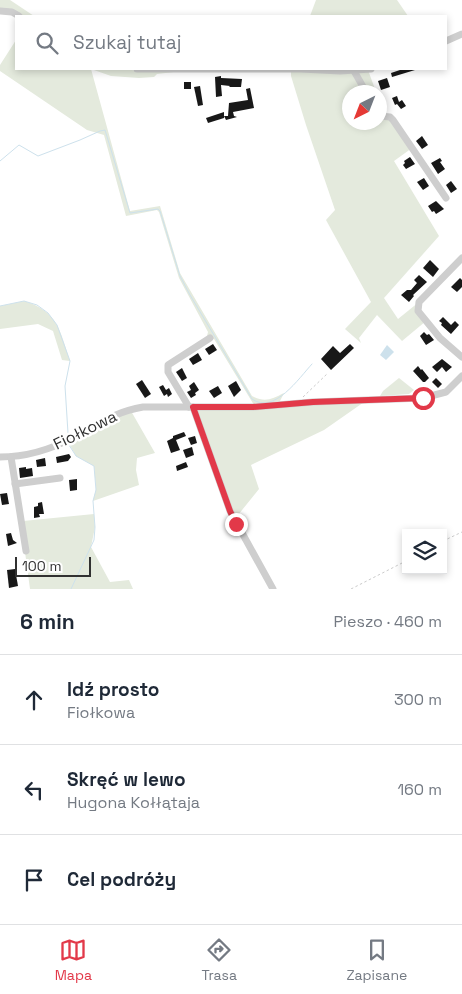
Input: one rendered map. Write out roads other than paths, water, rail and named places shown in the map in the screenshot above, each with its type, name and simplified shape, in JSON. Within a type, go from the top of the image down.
[{"type":"street","points":[[0,11],[12,12],[17,15]]},
{"type":"street","points":[[447,41],[462,34]]},
{"type":"street","points":[[354,70],[362,85]]},
{"type":"street","points":[[387,117],[390,117],[398,126],[446,198]]},
{"type":"street","points":[[462,258],[419,302],[418,311],[440,338],[462,357]]},
{"type":"street","points":[[210,338],[168,365],[168,372],[191,407],[230,511],[273,589]]},
{"type":"street","name":"Fiołkowa","points":[[0,457],[11,457],[56,445],[73,438],[108,417],[130,409],[143,407],[253,407],[298,403],[423,398],[446,392],[462,376]]},
{"type":"street","points":[[11,457],[26,551]]},
{"type":"street","name":"Fiołkowa","points":[[16,484],[60,478]]},
{"type":"water","points":[[387,345],[394,352],[386,360],[380,355]]},
{"type":"waterway","points":[[0,161],[19,145],[38,156],[105,130],[130,213],[158,209],[160,211],[180,276],[252,399],[260,403],[277,399],[312,364]]},
{"type":"waterway","points":[[0,306],[24,301],[37,305],[48,313],[57,325],[70,361],[65,386],[68,433]]},
{"type":"waterway","points":[[69,445],[76,456],[94,466],[96,490],[93,501],[94,540],[71,589]]}]
